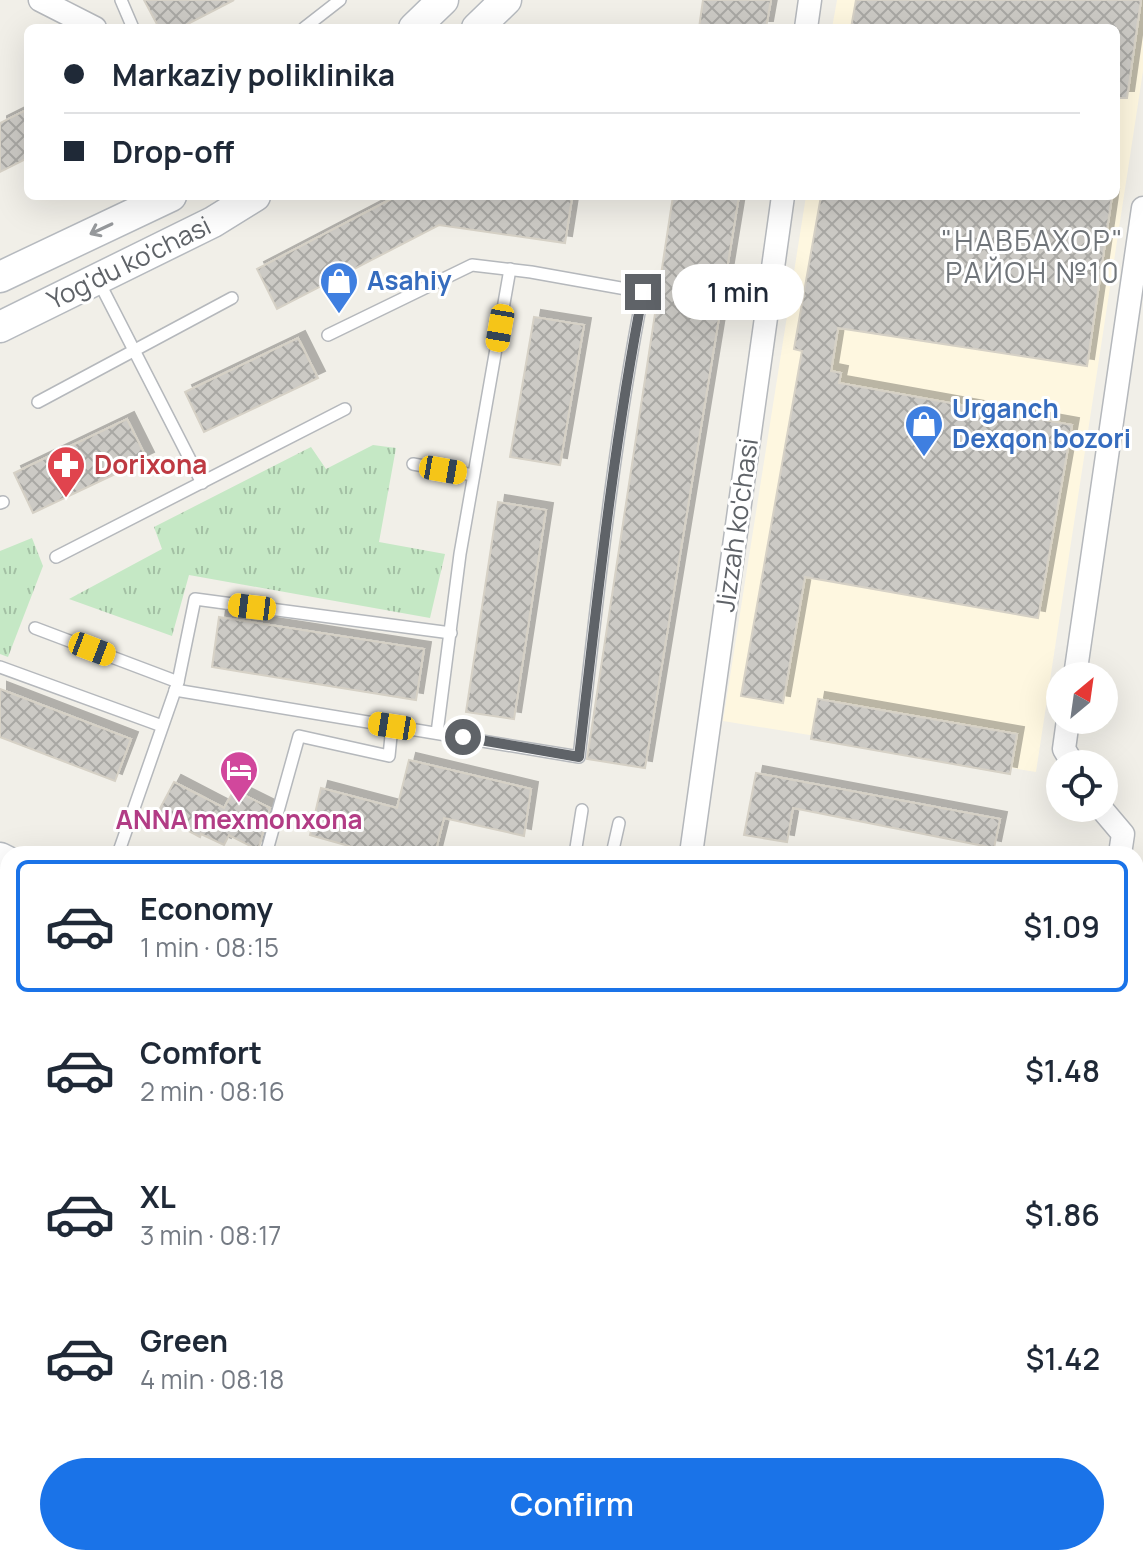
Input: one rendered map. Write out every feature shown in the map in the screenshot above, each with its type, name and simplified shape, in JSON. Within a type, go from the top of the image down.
[{"type":"main road","points":[[418,24],[443,0]]},
{"type":"main road","points":[[481,24],[506,0]]},
{"type":"main road","name":"Yog'du ko'chasi","points":[[0,277],[163,200]]},
{"type":"main road","name":"Yog'du ko'chasi","points":[[0,327],[213,222],[249,200]]},
{"type":"street","points":[[40,0],[87,24]]},
{"type":"street","points":[[807,24],[810,0]]},
{"type":"street","name":"Jizzah ko'chasi","points":[[692,846],[782,200]]},
{"type":"street","points":[[1077,662],[1143,208]]},
{"type":"street","points":[[1113,822],[1123,834],[1121,846]]},
{"type":"lane","points":[[121,0],[131,24]]},
{"type":"lane","points":[[309,24],[340,0]]},
{"type":"lane","points":[[35,628],[176,686],[579,757],[608,512],[643,292],[472,265],[328,335]]},
{"type":"lane","points":[[437,733],[460,554],[510,269]]},
{"type":"lane","points":[[98,279],[202,483]]},
{"type":"lane","points":[[38,402],[232,298]]},
{"type":"lane","points":[[56,557],[345,409]]},
{"type":"lane","points":[[413,464],[473,475]]},
{"type":"lane","points":[[121,846],[176,686],[195,599],[451,633]]},
{"type":"lane","points":[[0,667],[162,726]]},
{"type":"lane","points":[[268,846],[299,736],[389,756],[392,726]]},
{"type":"lane","points":[[576,846],[582,810]]},
{"type":"lane","points":[[614,846],[619,823]]},
{"type":"shaded area","name":"Urganch Dexqon bozori","points":[[837,0],[1143,0],[1143,71],[1053,662],[1046,662],[1046,706],[1036,772],[723,721],[805,200],[1120,200],[1120,24],[833,24]]},
{"type":"green space","points":[[373,445],[396,448],[379,542],[445,554],[430,618],[189,575],[172,636],[69,599],[162,549],[154,527],[311,447],[326,469]]},
{"type":"green space","points":[[32,538],[43,566],[8,657],[0,654],[0,551]]},
{"type":"building","points":[[144,0],[234,0],[188,24],[157,24]]},
{"type":"building","points":[[703,0],[771,0],[767,24],[700,24]]},
{"type":"building","points":[[856,0],[1141,0],[1127,98],[1120,98],[1120,24],[852,24]]},
{"type":"building","points":[[24,111],[24,160],[0,172],[0,123]]},
{"type":"building","points":[[389,200],[572,200],[565,243],[439,225],[277,309],[257,269]]},
{"type":"building","points":[[672,200],[738,200],[645,768],[587,759]]},
{"type":"building","points":[[820,200],[1111,200],[1087,366],[838,328],[831,371],[841,373],[839,383],[1072,425],[1038,618],[805,577],[783,703],[741,696],[802,351],[794,349]]},
{"type":"building","points":[[534,317],[584,325],[560,465],[510,457]]},
{"type":"building","points":[[298,338],[318,378],[204,432],[185,392]]},
{"type":"building","points":[[127,419],[147,459],[33,513],[14,473]]},
{"type":"building","points":[[498,502],[546,510],[514,719],[466,712]]},
{"type":"building","points":[[219,617],[424,649],[416,700],[212,667]]},
{"type":"building","points":[[0,689],[131,739],[115,781],[0,737]]},
{"type":"building","points":[[818,699],[1017,734],[1010,774],[811,739]]},
{"type":"building","points":[[409,760],[531,789],[524,836],[444,818],[437,846],[349,846],[310,835],[321,788],[397,808]]},
{"type":"building","points":[[756,773],[1000,819],[994,846],[793,808],[787,842],[744,835]]},
{"type":"building","points":[[174,782],[224,808],[234,790],[270,808],[259,846],[250,846],[229,835],[224,845],[201,834],[200,837],[157,814]]},
{"type":"place","name":"Asahiy","points":[[339,315]]},
{"type":"place","name":"Urganch Dexqon bozori","points":[[924,458]]},
{"type":"place","name":"Dorixona","points":[[66,499]]},
{"type":"place","name":"ANNA mexmonxona","points":[[239,804]]},
{"type":"district","name":"\"НАВБАХОР\" РАЙОН №10","points":[[1033,257]]},
{"type":"route","points":[[463,737],[579,757],[606,527],[643,292]]}]
